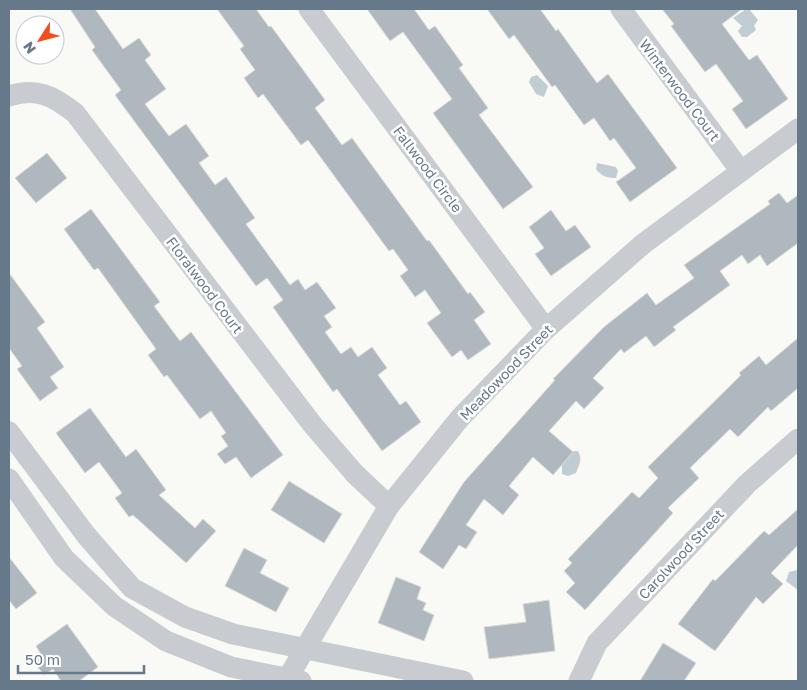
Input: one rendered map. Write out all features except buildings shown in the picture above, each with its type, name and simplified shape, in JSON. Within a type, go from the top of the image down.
[{"type":"street","name":"Fallwood Circle","points":[[309,9],[546,330]]},
{"type":"street","name":"Winterwood Court","points":[[621,9],[740,170]]},
{"type":"street","name":"Floralwood Court","points":[[9,96],[30,91],[56,98],[75,113],[312,424],[355,474],[389,506]]},
{"type":"street","name":"Meadowood Street","points":[[292,680],[305,650],[389,506],[460,418],[546,330],[643,244],[740,170],[798,129]]},
{"type":"street","points":[[9,432],[86,535],[132,588],[185,617],[233,634],[463,681]]},
{"type":"street","name":"Carolwood Street","points":[[579,681],[597,643],[747,484],[798,439]]},
{"type":"street","points":[[34,463],[9,480],[64,558],[114,606],[166,641],[231,667],[292,680]]},
{"type":"shaded area","points":[[749,9],[758,20],[754,26],[756,30],[747,37],[742,37],[738,31],[742,26],[733,18]]},
{"type":"shaded area","points":[[537,75],[548,86],[544,97],[536,94],[529,82],[531,77]]},
{"type":"shaded area","points":[[597,163],[616,167],[618,171],[616,178],[602,175],[596,169]]},
{"type":"shaded area","points":[[574,451],[578,451],[580,457],[576,473],[568,476],[562,474],[562,465]]},
{"type":"shaded area","points":[[797,570],[798,590],[786,581],[789,572]]}]
